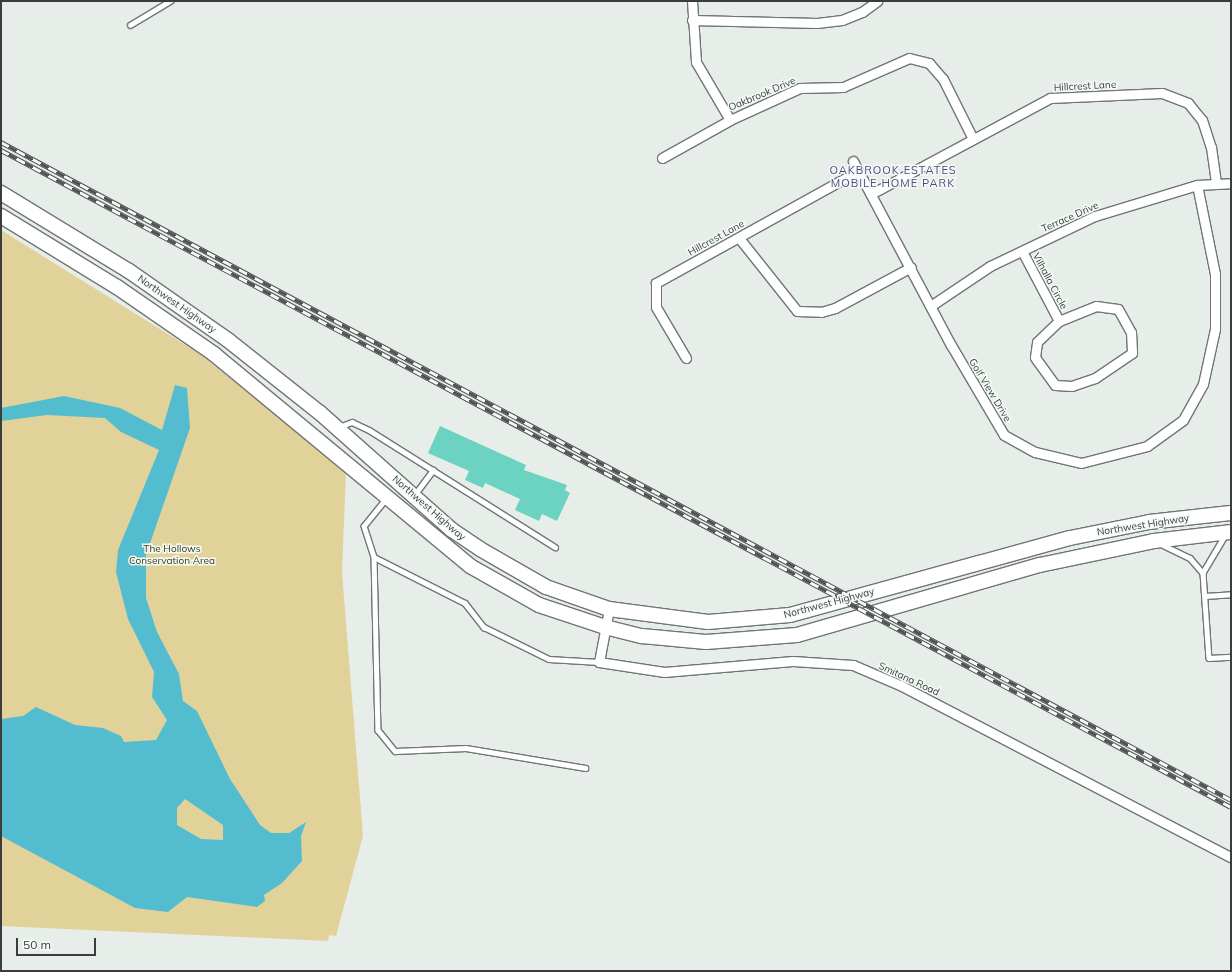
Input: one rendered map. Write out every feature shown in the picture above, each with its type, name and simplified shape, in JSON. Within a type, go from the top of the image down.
[{"type":"main road","name":"Northwest Highway","points":[[1,193],[161,292],[263,367],[337,427],[452,530],[512,570],[546,587],[609,609],[708,622],[790,615],[1070,538],[1149,522],[1231,512]]},
{"type":"main road","name":"Northwest Highway","points":[[1,216],[104,279],[214,354],[387,497],[440,545],[502,586],[559,613],[605,627],[642,636],[706,642],[797,635],[1040,565],[1154,541],[1230,532]]},
{"type":"street","points":[[692,1],[692,20],[696,62],[730,120]]},
{"type":"street","points":[[692,20],[817,23],[842,20],[862,12],[877,1]]},
{"type":"street","name":"Oakbrook Drive","points":[[662,158],[730,120],[800,88],[843,87],[909,58],[929,63],[943,79],[973,139]]},
{"type":"street","name":"Hillcrest Lane","points":[[871,194],[1050,98],[1162,93],[1188,103],[1202,120],[1211,147],[1216,184]]},
{"type":"street","name":"Golf View Drive","points":[[853,160],[932,305],[951,346],[1004,435],[1035,452],[1081,463],[1148,446],[1183,420],[1203,384],[1215,329],[1215,274],[1197,184]]},
{"type":"street","name":"Hillcrest Lane","points":[[686,358],[656,307],[656,283],[858,171]]},
{"type":"street","name":"Terrace Drive","points":[[932,305],[990,266],[1095,216],[1197,184],[1231,183]]},
{"type":"street","points":[[738,238],[797,311],[821,312],[835,308],[911,267]]},
{"type":"street","name":"Vilhalla Circle","points":[[1022,251],[1059,321]]},
{"type":"street","name":"Vilhalla Circle","points":[[1096,306],[1118,308],[1131,332],[1132,353],[1095,378],[1072,386],[1055,385],[1035,357],[1037,342],[1059,321],[1096,306]]},
{"type":"street","points":[[599,662],[609,609]]},
{"type":"street","name":"Smitana Road","points":[[599,662],[664,672],[800,661],[853,665],[902,686],[1231,857]]},
{"type":"lane","points":[[130,25],[170,1]]},
{"type":"lane","points":[[337,427],[350,422],[360,425],[555,547]]},
{"type":"lane","points":[[414,496],[433,470]]},
{"type":"lane","points":[[387,497],[364,526],[374,557],[378,730],[395,751],[466,748],[584,768]]},
{"type":"lane","points":[[1203,573],[1230,532]]},
{"type":"lane","points":[[1154,541],[1190,558],[1203,573],[1209,658],[1231,657]]},
{"type":"lane","points":[[374,557],[465,603],[484,628],[549,659],[599,662]]},
{"type":"lane","points":[[1205,596],[1231,594]]},
{"type":"green space","name":"The Hollows Conservation Area","points":[[1,230],[200,354],[346,472],[342,572],[363,836],[336,936],[329,935],[328,941],[1,926]]},
{"type":"water","points":[[175,385],[187,388],[190,428],[146,555],[146,598],[157,632],[179,674],[183,701],[197,711],[230,779],[260,825],[271,833],[289,833],[306,822],[301,836],[302,861],[282,883],[264,895],[265,901],[257,907],[187,897],[168,912],[135,908],[1,836],[1,719],[23,716],[36,707],[75,725],[103,728],[121,736],[124,742],[156,740],[167,720],[152,697],[154,672],[128,619],[116,572],[118,550],[159,450],[121,432],[105,418],[47,415],[1,421],[1,408],[64,396],[120,408],[162,430]],"holes":[[[185,799],[223,825],[223,840],[201,839],[177,825],[177,808]]]},
{"type":"building","points":[[440,426],[526,465],[524,470],[567,485],[565,490],[570,493],[557,521],[542,514],[539,521],[515,510],[520,499],[485,483],[483,488],[465,480],[469,471],[428,453]]},
{"type":"railway","points":[[1,142],[1231,800]]},
{"type":"railway","points":[[1,150],[1231,807]]},
{"type":"district","name":"OAKBROOK ESTATES MOBILE HOME PARK","points":[[893,177]]}]
